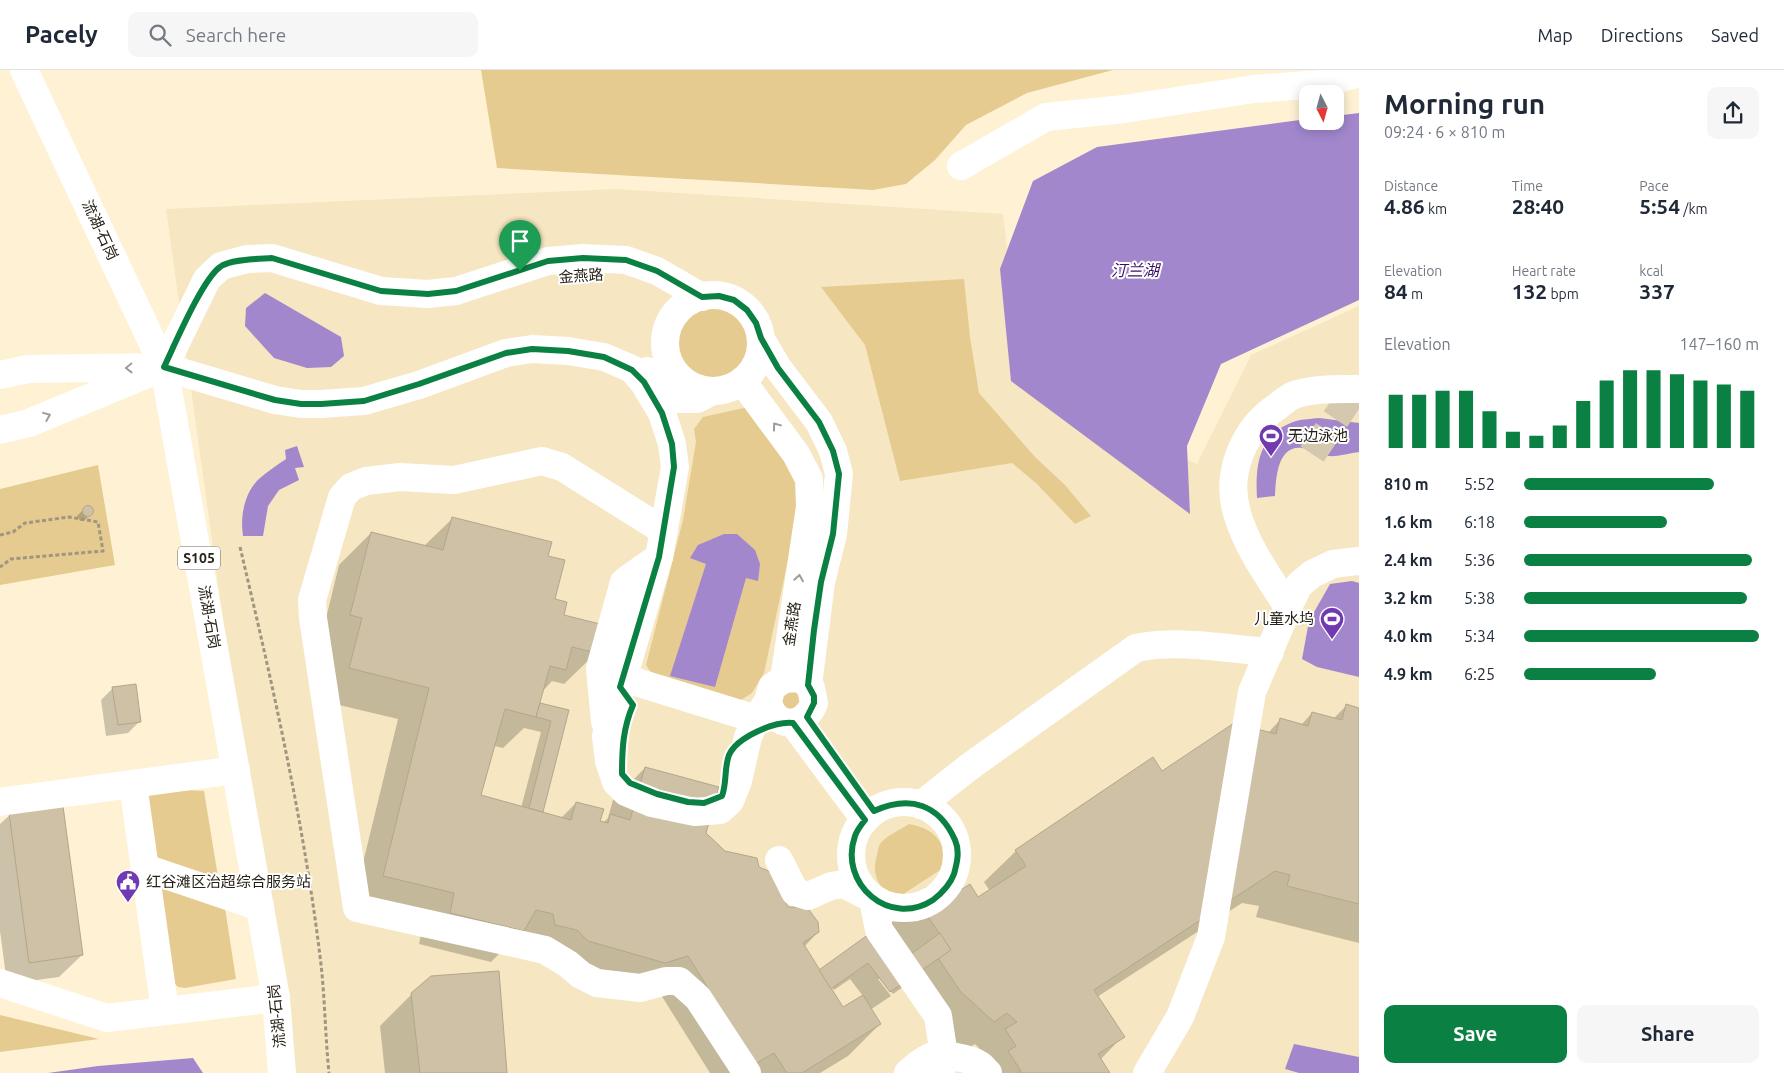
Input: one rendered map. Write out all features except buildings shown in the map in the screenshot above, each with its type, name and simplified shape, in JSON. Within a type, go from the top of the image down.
[{"type":"main road","name":"流湖-石岗","points":[[24,70],[164,367],[276,998],[282,1073]]},
{"type":"main road","points":[[961,166],[1046,117],[1124,109],[1254,89],[1318,84],[1359,72]]},
{"type":"main road","name":"金燕路","points":[[674,467],[672,444],[662,413],[644,382],[632,370],[604,357],[568,351],[532,349],[506,353],[419,384],[364,401],[321,404],[301,404],[275,400],[164,367],[218,288],[236,275],[253,271],[296,279],[360,298],[413,306],[434,307],[475,303],[561,276],[589,274],[631,275],[665,291],[693,301],[719,296],[734,300],[752,316],[761,338],[787,381],[819,422],[833,451],[839,474],[833,534],[796,682]]},
{"type":"main road","points":[[693,301],[676,313],[668,326],[665,341],[667,356],[673,370],[684,382],[705,395]]},
{"type":"main road","points":[[0,375],[28,369],[164,367],[307,393],[371,389],[480,349],[521,339],[592,336],[616,347],[634,359],[678,399],[728,389],[742,381],[754,370],[760,354],[761,338]]},
{"type":"main road","points":[[0,430],[29,423],[164,367]]},
{"type":"main road","name":"金燕路","points":[[742,381],[796,454],[809,479],[810,508],[796,682]]},
{"type":"main road","points":[[1288,607],[1248,543],[1236,512],[1235,468],[1243,445],[1258,424],[1274,408],[1293,396],[1324,390],[1359,389]]},
{"type":"main road","name":"金燕路","points":[[705,395],[682,416],[659,557],[606,736],[609,761],[616,782],[626,792],[652,803],[695,812],[720,810],[730,801],[756,721],[772,687],[796,682],[814,696],[814,703],[795,721],[769,725],[756,721]]},
{"type":"main road","points":[[664,531],[562,467],[542,461],[454,480],[400,478],[374,480],[351,487],[342,498],[312,600],[313,618],[357,908],[545,950],[568,964],[581,975],[597,983],[640,988],[666,981],[679,981],[698,998],[747,1073]]},
{"type":"main road","points":[[606,736],[600,668],[624,582],[659,557]]},
{"type":"main road","points":[[1147,1073],[1180,1016],[1211,937],[1252,692],[1288,607],[1300,585],[1312,574],[1333,564],[1359,561]]},
{"type":"main road","points":[[921,805],[969,767],[1136,648],[1155,644],[1184,644],[1270,652]]},
{"type":"main road","name":"金燕路","points":[[622,683],[633,705],[623,734],[622,774],[630,783],[657,794],[704,803],[722,796],[730,754],[756,721]]},
{"type":"main road","points":[[622,683],[756,721]]},
{"type":"main road","points":[[795,721],[870,816]]},
{"type":"main road","points":[[0,802],[236,770]]},
{"type":"main road","points":[[133,784],[165,1011]]},
{"type":"main road","points":[[779,860],[795,892],[808,896],[831,886],[844,884],[873,899],[890,906],[908,908],[926,904],[941,894],[952,880],[957,862],[956,844],[949,827],[937,813],[921,805],[905,802],[889,804],[870,816],[855,835],[851,852],[853,870],[860,886],[873,899],[879,930],[938,1016],[943,1064]]},
{"type":"main road","points":[[145,868],[260,907]]},
{"type":"main road","points":[[0,983],[107,1018],[276,998]]},
{"type":"main road","points":[[908,1073],[918,1064],[932,1056],[943,1064]]},
{"type":"main road","points":[[943,1064],[960,1057],[978,1064],[988,1073]]},
{"type":"path","points":[[0,534],[13,532],[25,523],[69,517],[98,522],[103,551],[11,558],[0,567]]},
{"type":"path","points":[[240,546],[270,673],[302,833],[320,957],[329,1073]]},
{"type":"shaded area","points":[[481,70],[1113,70],[1027,93],[966,125],[935,160],[906,184],[873,190],[497,168]]},
{"type":"shaded area","points":[[617,189],[1003,214],[1023,386],[1197,464],[1251,355],[1359,306],[1359,1073],[286,1073],[166,209]]},
{"type":"shaded area","points":[[964,279],[970,337],[979,393],[1035,457],[1065,485],[1091,516],[1075,524],[1037,484],[1012,463],[900,481],[865,345],[821,287]]},
{"type":"shaded area","points":[[706,306],[722,306],[736,312],[747,323],[753,337],[753,353],[747,367],[736,378],[722,384],[706,384],[692,378],[681,367],[675,353],[675,337],[681,323],[692,312]]},
{"type":"shaded area","points":[[748,407],[798,481],[798,513],[764,673],[752,693],[736,703],[653,676],[646,665],[683,520],[696,442],[694,429],[703,417]]},
{"type":"shaded area","points":[[98,465],[115,565],[0,585],[0,489]]},
{"type":"shaded area","points":[[796,690],[804,700],[791,716],[778,698],[780,694]]},
{"type":"shaded area","points":[[155,788],[204,791],[220,889],[152,867],[145,790]]},
{"type":"shaded area","points":[[909,824],[931,832],[944,848],[951,863],[894,900],[880,885],[876,875],[875,862],[880,844],[890,835]]},
{"type":"shaded area","points":[[154,886],[225,908],[236,979],[185,988],[178,987],[169,978]]},
{"type":"shaded area","points":[[0,1015],[99,1039],[0,1052]]},
{"type":"water","name":"汀兰湖","points":[[1359,113],[1359,300],[1221,364],[1187,446],[1190,514],[1011,381],[1000,269],[1033,181],[1097,147],[1299,120],[1299,130],[1344,130],[1344,115]]},
{"type":"water","points":[[265,293],[341,337],[344,356],[331,367],[307,368],[274,358],[245,326],[246,308]]},
{"type":"water","name":"无边泳池","points":[[1319,418],[1359,423],[1359,452],[1328,456],[1302,448],[1287,452],[1277,473],[1275,496],[1257,498],[1257,473],[1262,451],[1267,442],[1274,433],[1284,426],[1299,420]]},
{"type":"water","points":[[297,446],[304,467],[295,468],[299,480],[279,490],[268,506],[263,536],[243,536],[244,505],[250,490],[269,470],[286,459],[285,450]]},
{"type":"water","points":[[724,534],[737,534],[755,550],[760,564],[758,581],[746,578],[715,687],[670,676],[706,564],[690,558],[698,545]]},
{"type":"water","name":"儿童水坞","points":[[1352,581],[1359,583],[1359,677],[1317,667],[1302,659],[1309,621],[1330,584]]},
{"type":"water","points":[[1294,1044],[1359,1057],[1359,1073],[1299,1073],[1285,1069]]},
{"type":"water","points":[[193,1058],[203,1073],[48,1073],[98,1066]]},
{"type":"tunnel","points":[[1312,454],[1359,384]]},
{"type":"place","name":"无边泳池","points":[[1271,457]]},
{"type":"place","name":"儿童水坞","points":[[1332,640]]},
{"type":"place","name":"红谷滩区治超综合服务站","points":[[128,903]]},
{"type":"route","points":[[272,258],[381,291],[428,294],[456,291],[520,271],[548,261],[583,258],[626,260],[657,271],[702,297],[719,296],[734,300],[747,310],[756,323],[761,338],[778,368],[819,422],[833,451],[839,474],[833,534],[821,582],[814,630],[808,685],[814,696],[814,703],[807,717],[874,811],[889,804],[905,802],[921,805],[937,813],[949,827],[956,844],[957,862],[952,880],[941,894],[926,904],[908,908],[890,906],[873,899],[860,886],[853,870],[851,852],[855,835],[865,820],[793,723],[785,722],[769,725],[735,746],[730,754],[722,796],[704,803],[688,802],[657,794],[630,783],[622,774],[623,734],[633,705],[620,687],[659,557],[674,467],[672,444],[662,413],[644,382],[632,370],[604,357],[568,351],[532,349],[506,353],[419,384],[364,401],[301,404],[275,400],[164,367],[207,280],[221,266],[247,259],[272,258]]}]
